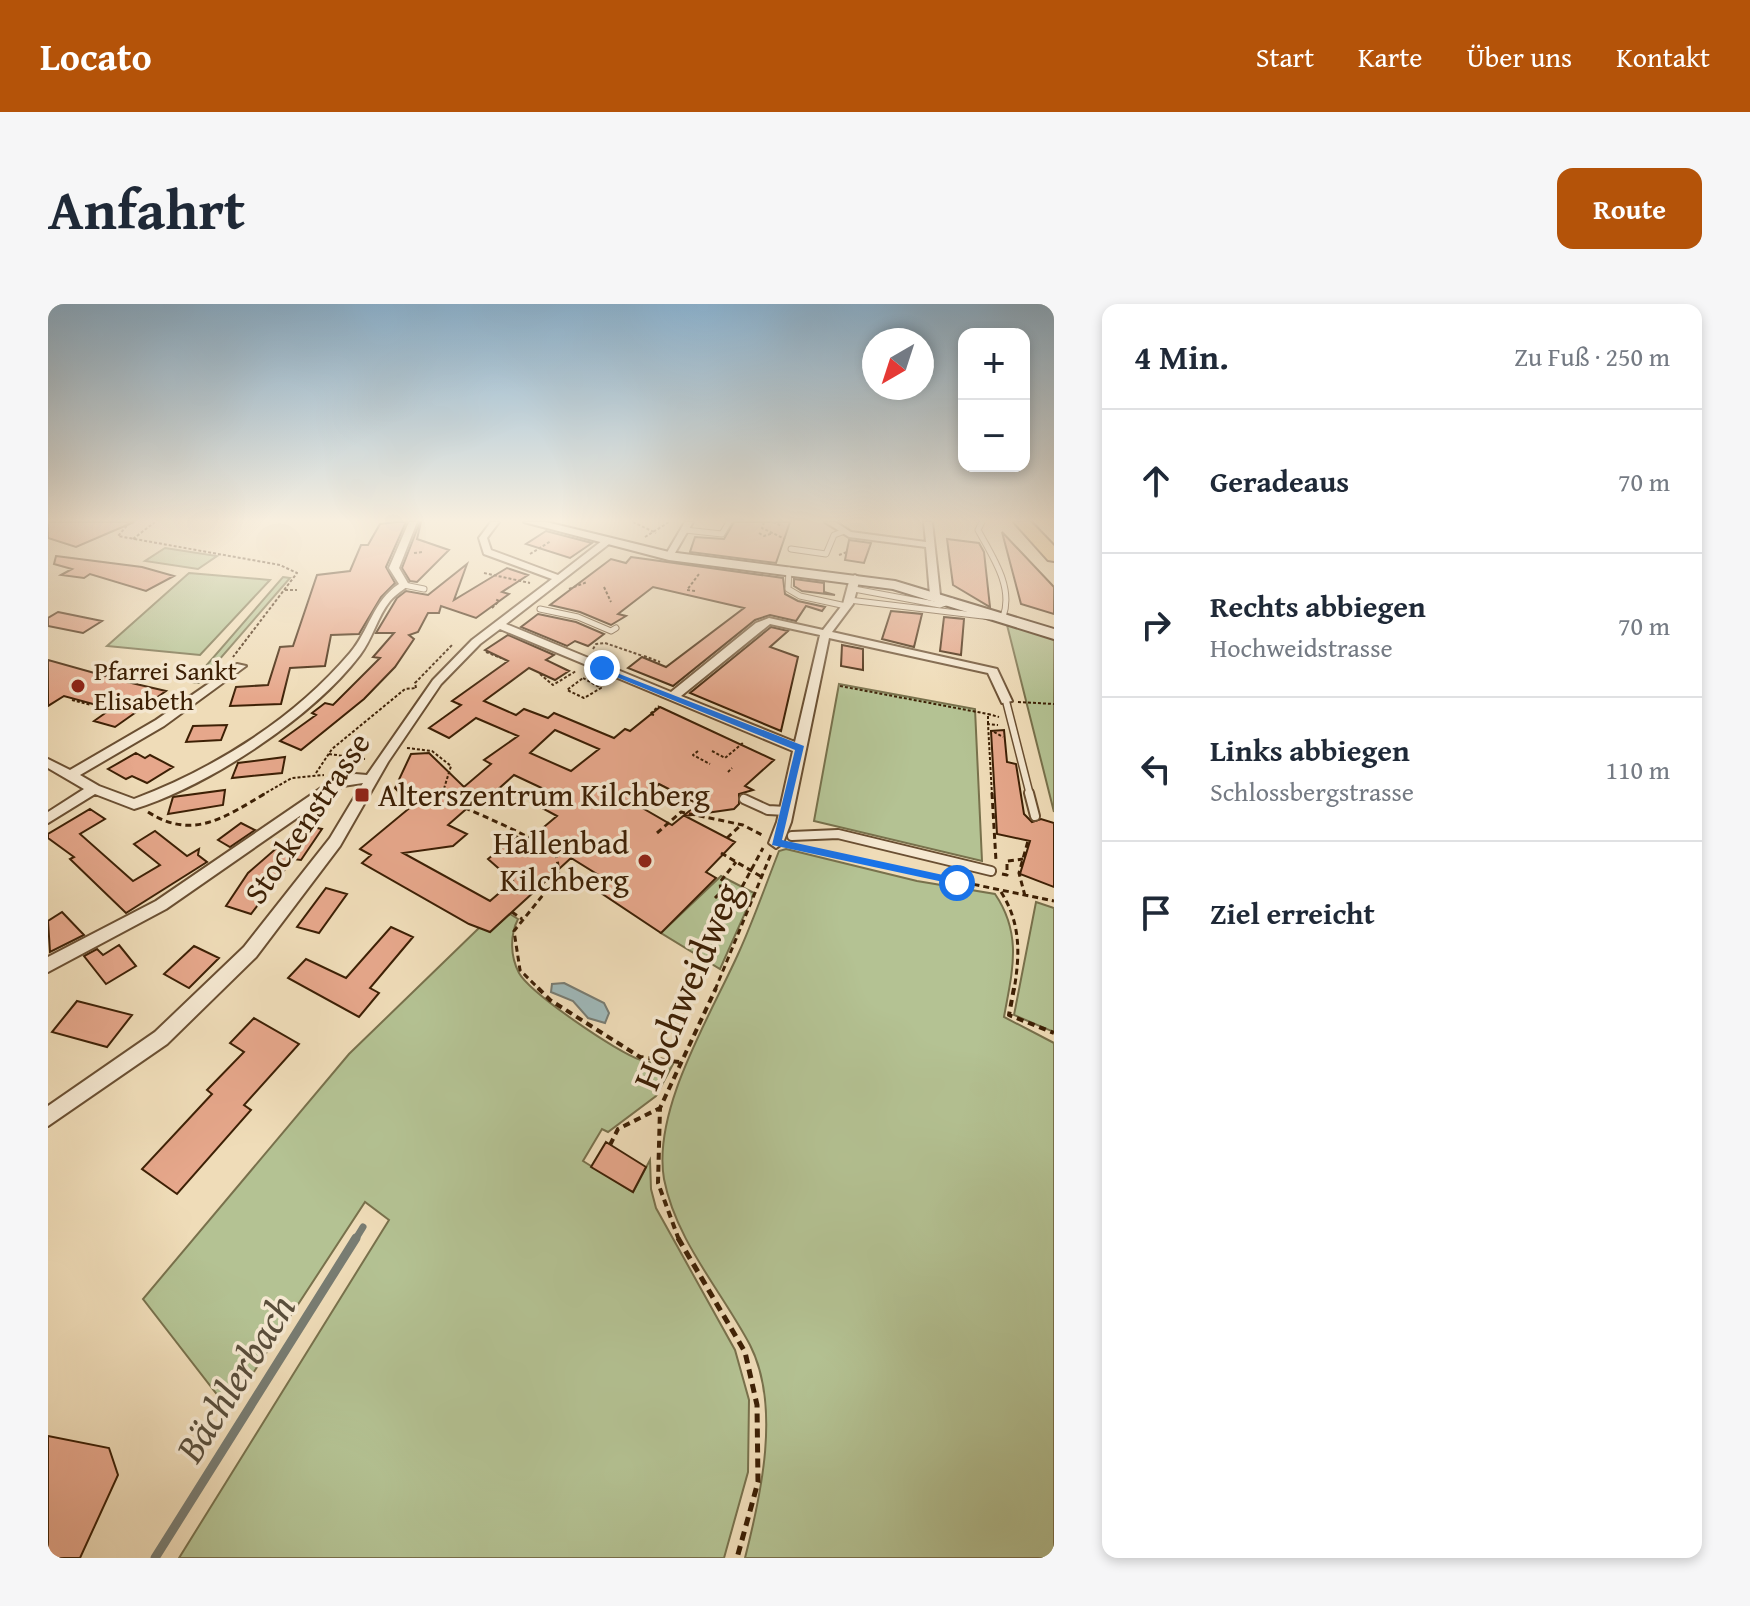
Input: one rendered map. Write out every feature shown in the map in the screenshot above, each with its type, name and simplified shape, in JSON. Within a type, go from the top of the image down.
[{"type":"street","points":[[48,763],[94,789],[134,804],[172,789],[220,761],[318,692],[358,651],[371,632],[384,598],[404,585],[401,581]]},
{"type":"street","name":"Stockenstrasse","points":[[48,1117],[161,1038],[250,952],[335,842],[370,780],[375,760],[437,682],[499,625],[555,581]]},
{"type":"street","points":[[842,581],[935,595],[1054,634]]},
{"type":"street","points":[[934,581],[935,595]]},
{"type":"street","points":[[776,843],[786,811],[825,634],[848,603],[854,583]]},
{"type":"street","points":[[670,698],[767,621],[993,671],[1006,701]]},
{"type":"street","points":[[499,625],[800,749]]},
{"type":"street","points":[[71,775],[160,723],[241,666]]},
{"type":"street","points":[[48,965],[161,905],[338,783],[355,778],[370,780]]},
{"type":"street","points":[[48,818],[94,789]]},
{"type":"lane","points":[[788,581],[788,589],[800,596],[967,617],[1000,617],[1008,607],[1001,581]]},
{"type":"lane","points":[[854,583],[940,605],[953,600]]},
{"type":"lane","points":[[404,585],[424,589]]},
{"type":"lane","points":[[526,603],[582,622]]},
{"type":"lane","points":[[540,609],[578,617],[590,626],[611,631],[616,628]]},
{"type":"lane","points":[[1006,701],[1035,816]]},
{"type":"lane","points":[[744,799],[768,810],[786,811]]},
{"type":"lane","points":[[792,836],[838,834],[994,872]]},
{"type":"path","points":[[241,666],[231,656],[293,581]]},
{"type":"path","points":[[519,581],[530,583]]},
{"type":"path","points":[[695,581],[687,590],[695,591]]},
{"type":"path","points":[[569,589],[587,582]]},
{"type":"path","points":[[604,587],[611,602]]},
{"type":"path","points":[[284,590],[297,590]]},
{"type":"path","points":[[495,599],[505,601],[499,607],[502,608]]},
{"type":"path","points":[[492,608],[499,601]]},
{"type":"path","points":[[599,656],[591,653],[601,642],[660,662]]},
{"type":"path","points":[[482,652],[501,658]]},
{"type":"path","points":[[540,674],[553,685],[576,670],[568,666]]},
{"type":"path","points":[[607,679],[600,687],[590,699],[567,690],[582,677],[600,687],[607,688]]},
{"type":"path","points":[[840,686],[988,714]]},
{"type":"path","points":[[316,773],[329,754],[405,689],[416,688]]},
{"type":"path","points":[[654,715],[650,714],[670,698]]},
{"type":"path","points":[[72,700],[91,705]]},
{"type":"path","points":[[1006,701],[1054,704]]},
{"type":"path","points":[[955,702],[956,708]]},
{"type":"path","points":[[994,872],[988,724],[1006,727]]},
{"type":"path","points":[[725,758],[752,734]]},
{"type":"path","points":[[329,754],[389,761],[398,747],[432,751],[451,766],[441,797],[495,824],[536,838],[556,856],[559,875],[549,891],[522,919],[514,941],[526,979],[550,1000],[640,1057],[679,1062]]},
{"type":"path","points":[[698,751],[693,755],[710,764]]},
{"type":"path","points":[[712,751],[730,760]]},
{"type":"path","points":[[728,772],[732,768]]},
{"type":"path","points":[[134,804],[169,825],[185,828],[217,817],[292,778],[316,773],[338,783]]},
{"type":"path","points":[[449,801],[464,788]]},
{"type":"path","points":[[657,833],[681,812],[741,825],[776,843],[1054,901]]},
{"type":"path","points":[[727,838],[741,825]]},
{"type":"path","points":[[556,856],[569,840]]},
{"type":"path","points":[[1025,896],[1019,873],[1028,841]]},
{"type":"path","points":[[742,887],[765,844],[776,843]]},
{"type":"path","name":"Hochweidweg","points":[[737,1558],[758,1482],[757,1405],[745,1352],[676,1234],[658,1183],[660,1108],[732,953],[776,843]]},
{"type":"path","points":[[721,853],[762,877]]},
{"type":"path","points":[[1006,872],[1007,861],[1023,859]]},
{"type":"path","points":[[715,898],[721,892],[720,882],[736,862]]},
{"type":"path","points":[[1001,892],[1013,915],[1020,962],[1009,1015],[1054,1033]]},
{"type":"path","points":[[512,912],[522,919]]},
{"type":"path","points":[[610,1145],[618,1129],[660,1108]]},
{"type":"green space","points":[[181,581],[270,581],[200,655],[107,646]]},
{"type":"green space","points":[[280,581],[288,581],[199,683],[192,682]]},
{"type":"green space","points":[[1007,625],[1054,638],[1054,812]]},
{"type":"green space","points":[[839,684],[975,709],[982,861],[814,821]]},
{"type":"green space","points":[[786,849],[917,881],[995,894],[1004,909],[1013,954],[1004,1017],[1054,1043],[1054,1558],[745,1558],[762,1479],[765,1395],[750,1345],[678,1223],[664,1179],[663,1152],[667,1123],[686,1063],[744,940],[779,851]]},
{"type":"green space","points":[[721,876],[754,893],[720,969],[661,933]]},
{"type":"green space","points":[[1036,902],[1054,908],[1054,1032],[1014,1015]]},
{"type":"green space","points":[[510,914],[518,919],[512,939],[514,960],[519,973],[539,994],[630,1055],[641,1060],[673,1064],[656,1096],[608,1132],[602,1129],[583,1161],[633,1192],[650,1160],[651,1189],[656,1208],[735,1350],[749,1400],[748,1472],[724,1558],[179,1558],[389,1220],[365,1202],[229,1410],[143,1299],[349,1054],[480,927],[490,932]]},
{"type":"water","points":[[564,983],[604,1003],[609,1013],[605,1023],[588,1018],[573,1001],[551,992],[552,984]]},
{"type":"building","points":[[111,581],[166,581],[146,591]]},
{"type":"building","points":[[315,581],[394,581],[395,583],[381,597],[359,634],[331,635],[325,666],[290,668],[281,704],[230,706],[236,687],[268,685],[280,647],[293,646]]},
{"type":"building","points":[[446,581],[461,581],[454,600],[486,581],[520,581],[502,592],[509,594],[476,618],[441,606],[439,613],[428,613],[418,632],[409,635],[414,639],[395,667],[364,699],[301,750],[280,741],[316,715],[312,713],[325,703],[333,705],[380,658],[373,657],[394,633],[376,633],[397,598],[406,591],[428,595]]},
{"type":"building","points":[[582,581],[783,581],[785,594],[798,601],[825,607],[822,611],[806,606],[796,621],[770,615],[755,620],[673,686],[628,668],[642,657],[666,667],[744,608],[653,587],[618,614],[626,616],[611,625],[580,612],[550,605]]},
{"type":"building","points":[[794,581],[824,583],[824,592],[835,595],[802,591],[794,586]]},
{"type":"building","points":[[952,581],[987,581],[990,607],[953,585]]},
{"type":"building","points":[[1015,581],[1048,581],[1054,587],[1054,614],[1021,604]]},
{"type":"building","points":[[891,611],[922,614],[914,647],[882,639]]},
{"type":"building","points":[[58,612],[102,621],[83,633],[48,626],[48,618]]},
{"type":"building","points":[[538,614],[576,622],[604,634],[588,646],[575,641],[567,646],[521,627]]},
{"type":"building","points":[[944,617],[964,619],[961,655],[940,651]]},
{"type":"building","points":[[771,627],[788,631],[770,647],[798,657],[781,731],[690,693]]},
{"type":"building","points":[[508,635],[554,655],[546,660],[569,671],[555,680],[529,668],[484,701],[516,715],[524,709],[548,718],[554,713],[614,738],[625,729],[630,731],[660,707],[774,760],[745,786],[753,790],[739,794],[739,804],[734,809],[685,816],[735,842],[706,872],[716,878],[661,933],[598,891],[608,881],[571,858],[490,932],[469,924],[362,863],[371,855],[360,849],[412,806],[395,788],[411,754],[429,753],[464,787],[491,764],[484,760],[518,736],[476,718],[449,738],[429,728],[461,705],[452,701],[508,661],[485,650]],"holes":[[[555,730],[599,749],[571,771],[530,753]],[[514,775],[546,790],[531,802],[557,816],[526,842],[516,836],[488,859],[513,881],[490,901],[403,853],[453,846],[467,834],[448,825],[480,797],[486,800]],[[659,784],[698,804],[672,825],[639,806]]]},
{"type":"building","points":[[842,645],[863,649],[863,670],[841,666]]},
{"type":"building","points":[[48,660],[166,691],[115,727],[94,721],[111,709],[64,696],[48,706]]},
{"type":"building","points":[[227,725],[221,740],[186,742],[193,726]]},
{"type":"building","points":[[1004,730],[1007,762],[1016,764],[1024,814],[1032,822],[1041,819],[1054,823],[1054,887],[1020,874],[1030,841],[997,834],[991,731]]},
{"type":"building","points":[[136,753],[145,758],[150,755],[173,767],[147,783],[132,776],[126,779],[108,769]]},
{"type":"building","points":[[285,757],[282,773],[232,778],[238,763]]},
{"type":"building","points":[[225,790],[223,805],[168,814],[173,797]]},
{"type":"building","points":[[90,809],[105,819],[80,834],[133,881],[160,865],[134,844],[155,831],[187,856],[199,849],[198,855],[207,862],[126,913],[70,859],[74,857],[48,838],[48,834]]},
{"type":"building","points":[[241,823],[255,830],[230,847],[218,840]]},
{"type":"building","points":[[303,825],[322,829],[301,860],[293,859],[251,914],[226,906],[248,873]]},
{"type":"building","points":[[326,888],[347,894],[319,933],[297,927]]},
{"type":"building","points":[[62,912],[84,935],[50,952],[48,921]]},
{"type":"building","points":[[391,927],[413,937],[370,988],[379,993],[359,1017],[288,978],[306,959],[346,978]]},
{"type":"building","points":[[119,945],[136,966],[106,984],[84,956],[97,949],[103,955]]},
{"type":"building","points":[[194,946],[219,958],[189,988],[164,974]]},
{"type":"building","points":[[77,1001],[132,1015],[107,1047],[52,1032]]},
{"type":"building","points":[[254,1018],[299,1044],[244,1105],[251,1110],[177,1194],[142,1169],[212,1094],[207,1090],[244,1052],[230,1043]]},
{"type":"building","points":[[606,1142],[646,1167],[633,1192],[591,1167]]},
{"type":"building","points":[[48,1436],[109,1448],[118,1475],[80,1558],[48,1558]]},
{"type":"waterway","name":"Bächlerbach","points":[[355,1240],[363,1227]]},
{"type":"waterway","name":"Bächlerbach","points":[[155,1558],[356,1238]]},
{"type":"place","name":"Pfarrei Sankt Elisabeth","points":[[78,686]]},
{"type":"place","name":"Alterszentrum Kilchberg","points":[[362,795]]},
{"type":"place","name":"Hallenbad Kilchberg","points":[[645,861]]},
{"type":"route","points":[[602,668],[800,749],[784,822],[776,843],[957,883]]}]
